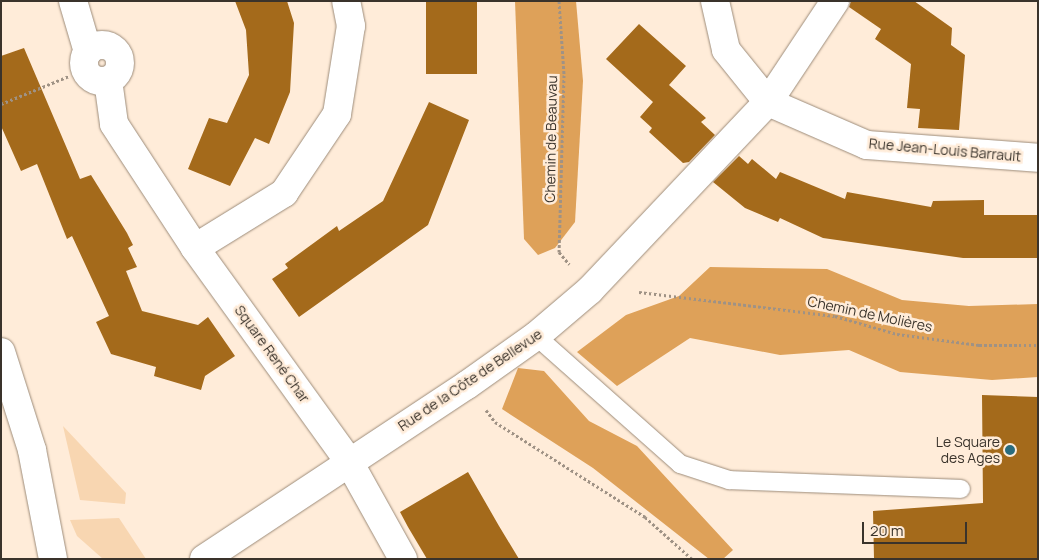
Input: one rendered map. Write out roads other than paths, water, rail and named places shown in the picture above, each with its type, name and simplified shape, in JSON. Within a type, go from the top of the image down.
[{"type":"street","name":"Square René Char","points":[[73,1],[114,124],[196,248],[348,460],[403,559]]},
{"type":"street","points":[[196,248],[284,193],[337,114],[351,26],[346,1]]},
{"type":"street","name":"Rue Jean-Louis Barrault","points":[[715,1],[726,50],[768,102],[867,145],[1038,158]]},
{"type":"street","name":"Rue de la Côte de Bellevue","points":[[204,559],[348,460],[536,336],[590,290],[768,102],[835,1]]},
{"type":"street","points":[[1,352],[32,450],[53,559]]},
{"type":"lane","points":[[536,336],[680,464],[729,480],[961,489]]},
{"type":"place","name":"Le Square des Ages","points":[[1010,450]]}]
